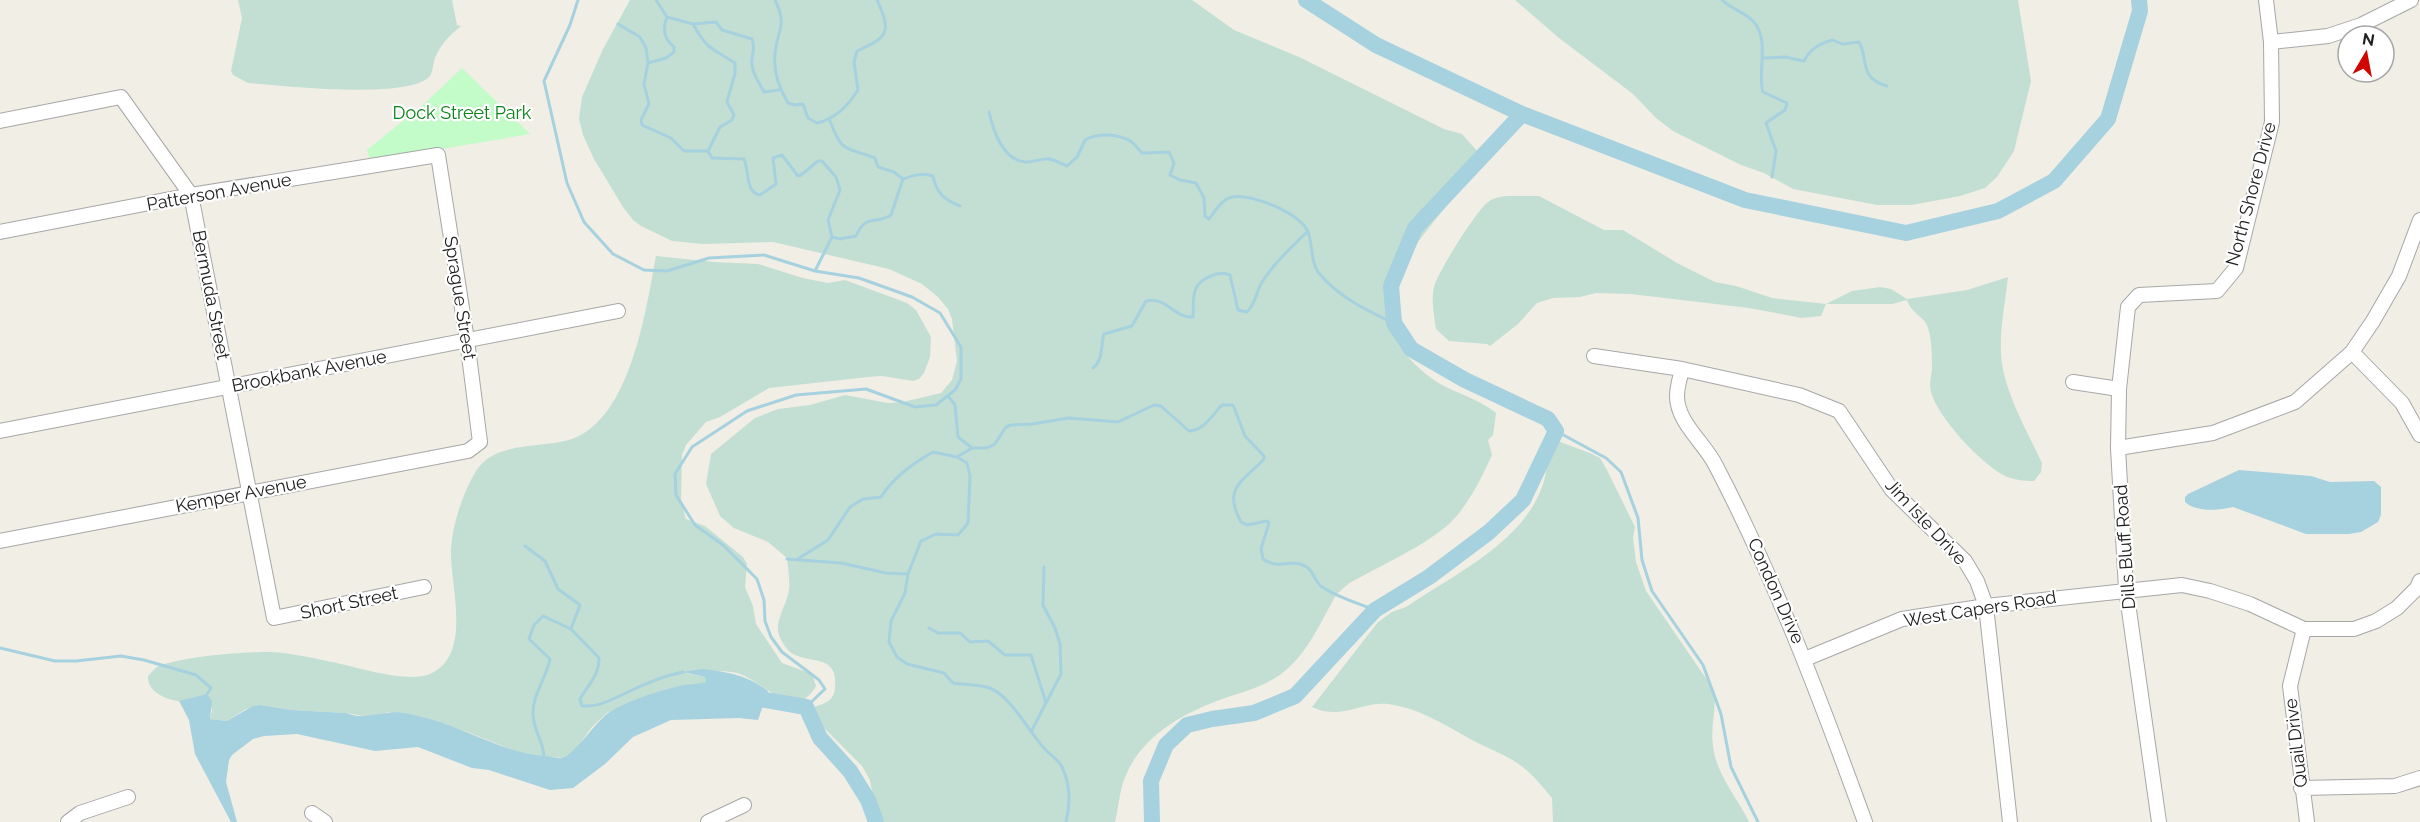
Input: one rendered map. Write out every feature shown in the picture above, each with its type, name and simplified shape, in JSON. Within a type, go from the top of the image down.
[{"type":"street","name":"North Shore Drive","points":[[2159,294],[2217,291],[2235,268],[2272,122],[2271,42],[2266,0]]},
{"type":"street","points":[[2271,42],[2328,36],[2361,25],[2410,0]]},
{"type":"street","name":"Bermuda Street","points":[[0,121],[121,98],[191,195],[274,618]]},
{"type":"street","name":"Patterson Avenue","points":[[0,232],[191,195],[438,155]]},
{"type":"street","name":"Sprague Street","points":[[438,155],[468,340],[480,442]]},
{"type":"street","points":[[2118,448],[2213,433],[2295,402],[2352,352],[2399,276],[2420,220]]},
{"type":"street","name":"Dills Bluff Road","points":[[2159,294],[2139,294],[2128,306],[2120,389],[2118,448],[2126,589],[2159,822]]},
{"type":"street","name":"Brookbank Avenue","points":[[0,431],[618,311]]},
{"type":"street","points":[[2352,352],[2402,403],[2420,435]]},
{"type":"street","name":"Jim Isle Drive","points":[[1594,357],[1682,369],[1799,395],[1839,411],[1892,489],[1965,561],[1977,582],[1986,606],[2010,822]]},
{"type":"street","name":"Condon Drive","points":[[1682,369],[1677,394],[1678,407],[1712,457],[1745,521],[1805,659],[1865,822]]},
{"type":"street","points":[[2073,382],[2120,389]]},
{"type":"street","name":"Kemper Avenue","points":[[0,541],[468,451],[480,442]]},
{"type":"street","points":[[2304,629],[2354,629],[2376,621],[2397,608],[2417,588],[2420,581]]},
{"type":"street","name":"West Capers Road","points":[[1805,659],[1902,620],[1986,606],[2126,589],[2182,585],[2250,604],[2304,629]]},
{"type":"street","name":"Short Street","points":[[274,618],[424,587]]},
{"type":"street","name":"Quail Drive","points":[[2304,629],[2290,687],[2307,822]]},
{"type":"street","points":[[2301,788],[2395,786],[2420,778]]},
{"type":"street","points":[[68,822],[80,813],[128,797]]},
{"type":"street","points":[[708,822],[744,805]]},
{"type":"street","points":[[312,813],[325,822]]},
{"type":"green space","points":[[238,0],[452,0],[457,25],[461,26],[440,48],[430,76],[418,83],[398,88],[344,90],[248,83],[233,75],[231,71],[242,18]]},
{"type":"green space","points":[[630,0],[1192,0],[1234,30],[1299,57],[1444,129],[1462,134],[1478,152],[1475,166],[1408,256],[1397,276],[1390,296],[1389,317],[1394,337],[1408,357],[1422,370],[1442,385],[1479,402],[1496,413],[1493,435],[1488,440],[1492,455],[1474,490],[1457,516],[1441,531],[1348,584],[1336,595],[1306,648],[1281,674],[1260,686],[1190,713],[1175,721],[1148,742],[1129,769],[1122,786],[1115,822],[877,822],[870,780],[862,766],[812,716],[814,707],[826,703],[833,695],[835,677],[832,669],[822,662],[791,653],[784,646],[779,635],[779,619],[789,590],[787,558],[768,542],[734,528],[720,516],[706,484],[711,454],[755,418],[778,409],[810,405],[845,395],[888,403],[941,393],[952,380],[957,361],[952,319],[948,309],[938,297],[922,284],[889,269],[773,242],[703,244],[672,241],[633,220],[594,159],[583,135],[579,119],[582,97],[603,49]]},
{"type":"green space","points":[[1515,0],[2018,0],[2031,81],[2014,151],[1997,177],[1985,188],[1960,196],[1912,205],[1877,205],[1793,189],[1673,131],[1656,118],[1633,94],[1559,38]]},
{"type":"green space","name":"Dock Street Park","points":[[462,68],[530,134],[370,161],[367,150],[425,103]]},
{"type":"green space","points":[[1505,196],[1539,196],[1604,230],[1623,230],[1677,263],[1715,282],[1736,286],[1772,298],[1826,304],[1821,316],[1802,318],[1749,308],[1631,294],[1596,293],[1580,297],[1553,298],[1537,303],[1518,324],[1490,346],[1449,341],[1436,329],[1433,297],[1434,287],[1442,269],[1458,242],[1488,202]]},
{"type":"green space","points":[[656,256],[758,264],[828,283],[845,280],[907,303],[916,310],[931,337],[930,357],[919,379],[913,381],[882,376],[769,388],[720,417],[706,422],[686,445],[682,455],[681,501],[686,519],[705,526],[743,557],[747,564],[745,587],[753,606],[756,624],[782,663],[812,674],[816,686],[808,697],[798,701],[788,700],[737,673],[718,671],[686,673],[705,677],[707,682],[694,686],[685,685],[607,713],[591,728],[574,752],[563,758],[531,756],[418,716],[389,712],[368,717],[261,705],[246,709],[227,721],[210,719],[212,710],[207,695],[178,701],[162,696],[153,690],[148,676],[160,666],[186,659],[230,654],[270,652],[288,654],[410,677],[430,674],[443,665],[452,651],[455,635],[452,538],[459,508],[471,480],[484,461],[495,454],[520,447],[572,439],[592,427],[609,409],[622,386],[641,332]]},
{"type":"green space","points":[[2008,277],[2001,332],[2002,364],[2013,402],[2042,463],[2041,472],[2034,481],[2011,478],[1994,469],[1972,450],[1942,414],[1930,389],[1932,354],[1928,328],[1907,300],[1892,304],[1826,304],[1852,291],[1880,287],[1891,289],[1907,299],[1967,290]]},
{"type":"green space","points":[[1550,438],[1600,458],[1607,470],[1635,527],[1633,538],[1636,562],[1646,591],[1714,690],[1712,739],[1715,756],[1723,776],[1749,822],[1553,822],[1552,798],[1527,770],[1434,719],[1400,706],[1388,704],[1332,712],[1312,707],[1378,622],[1464,570],[1503,541],[1519,525],[1532,507],[1542,487]]},
{"type":"water","points":[[2239,470],[2311,476],[2330,482],[2374,481],[2381,487],[2381,515],[2378,522],[2361,532],[2306,534],[2233,507],[2215,510],[2202,509],[2185,502],[2188,494]]},
{"type":"water","points":[[702,669],[737,675],[768,691],[758,720],[739,718],[671,720],[633,737],[605,764],[573,788],[550,790],[489,770],[472,768],[418,747],[375,751],[297,734],[264,736],[253,739],[229,760],[226,782],[237,822],[231,822],[195,754],[189,720],[179,701],[207,694],[212,701],[210,719],[227,721],[253,706],[261,705],[361,716],[390,712],[402,713],[434,720],[513,750],[562,758],[572,752],[602,718],[614,709],[666,690],[706,682],[705,677],[683,672]]},
{"type":"waterway","points":[[578,0],[570,25],[544,81],[567,183],[584,222],[613,254],[644,270],[667,271],[709,258],[764,255],[815,271],[859,278],[912,297],[940,313],[961,347],[961,379],[955,390],[936,405],[915,407],[866,389],[796,395],[747,411],[692,447],[675,474],[676,495],[695,525],[723,545],[757,579],[764,600],[765,621],[771,637],[782,652],[819,680],[825,689],[806,707]]},
{"type":"waterway","points":[[656,0],[667,17],[693,24],[716,22],[722,30],[752,39],[754,46],[752,68],[756,79],[764,92],[779,90]]},
{"type":"waterway","points":[[775,0],[781,16],[775,61],[779,86],[788,103],[803,104],[808,118],[817,123],[840,111],[858,90],[854,62],[857,51],[875,42],[884,33],[885,20],[877,0]]},
{"type":"waterway","points":[[1306,0],[1376,45],[1522,114],[1745,200],[1906,233],[1998,211],[2054,181],[2108,119],[2140,11],[2139,0]]},
{"type":"waterway","points":[[1722,0],[1754,22],[1761,38],[1763,92],[1787,103],[1785,110],[1766,123],[1776,151],[1772,177]]},
{"type":"waterway","points":[[648,63],[666,58],[674,52],[674,47],[665,34],[667,17]]},
{"type":"waterway","points":[[618,24],[640,37],[646,48],[648,63],[644,84],[649,104],[641,120],[642,125],[671,138],[684,151],[708,151]]},
{"type":"waterway","points":[[693,24],[707,44],[735,63],[735,73],[727,102],[734,115],[732,120],[720,127],[708,151]]},
{"type":"waterway","points":[[1764,58],[1785,57],[1804,61],[1812,50],[1828,41],[1833,40],[1842,44],[1859,42],[1868,73],[1878,83],[1887,86]]},
{"type":"waterway","points":[[989,112],[1000,143],[1011,156],[1018,160],[1026,162],[1049,159],[1067,166],[1077,157],[1085,140],[1103,135],[1115,136],[1132,142],[1142,153],[1169,152],[1174,163],[1170,175],[1180,180],[1196,183],[1204,198],[1205,216],[1209,219],[1222,203],[1232,197],[1251,198],[1274,206],[1295,218],[1308,232],[1315,267],[1326,281],[1353,302],[1394,323]]},
{"type":"waterway","points":[[1152,822],[1151,781],[1166,745],[1187,725],[1254,713],[1295,696],[1375,610],[1429,577],[1489,532],[1523,500],[1556,431],[1548,419],[1465,380],[1411,349],[1394,323],[1391,286],[1415,228],[1522,114]]},
{"type":"waterway","points":[[830,121],[838,139],[846,148],[875,158],[878,167],[894,172],[903,179]]},
{"type":"waterway","points":[[708,151],[712,158],[744,159],[750,186],[755,193],[760,195],[776,184],[773,158],[782,155],[798,176],[818,161],[822,161],[836,177],[840,190],[828,220],[832,237],[815,271]]},
{"type":"waterway","points":[[903,179],[918,175],[933,176],[936,187],[942,195],[960,206]]},
{"type":"waterway","points":[[832,237],[840,239],[856,236],[864,224],[891,215],[903,179]]},
{"type":"waterway","points":[[1093,368],[1100,357],[1104,334],[1132,326],[1146,301],[1153,300],[1165,304],[1181,315],[1193,317],[1196,287],[1204,279],[1213,275],[1222,273],[1230,275],[1238,310],[1247,312],[1267,275],[1308,231]]},
{"type":"waterway","points":[[948,396],[955,405],[958,437],[972,448]]},
{"type":"waterway","points":[[957,457],[972,448],[987,448],[995,444],[1006,427],[1011,425],[1069,418],[1118,422],[1154,405],[1161,406],[1189,431],[1204,425],[1222,405],[1233,405],[1245,436],[1264,456],[1264,459],[1237,486],[1234,493],[1236,510],[1241,522],[1247,525],[1267,521],[1269,523],[1261,549],[1263,559],[1273,564],[1295,563],[1305,566],[1322,587],[1375,610]]},
{"type":"waterway","points":[[1556,431],[1606,458],[1621,472],[1638,518],[1642,560],[1652,591],[1703,665],[1721,714],[1731,767],[1758,822]]},
{"type":"waterway","points":[[796,560],[828,540],[850,507],[863,499],[881,497],[904,472],[933,452],[957,457],[967,463],[970,476],[968,523],[958,535],[936,534],[921,541],[908,574],[905,593],[891,621],[889,642],[897,657],[907,664],[944,673],[953,683],[990,688],[1005,699],[1062,767],[1069,795],[1066,822]]},
{"type":"waterway","points":[[525,546],[545,561],[558,589],[580,605],[571,629]]},
{"type":"waterway","points":[[787,559],[841,563],[886,573],[908,574]]},
{"type":"waterway","points":[[1031,732],[1061,674],[1060,644],[1055,628],[1043,605],[1044,567]]},
{"type":"waterway","points":[[544,756],[535,725],[533,707],[550,659],[529,639],[534,625],[543,616],[571,629],[599,658],[595,675],[580,699],[582,706],[605,702],[654,681],[683,672]]},
{"type":"waterway","points":[[929,628],[938,633],[960,633],[970,642],[988,641],[1005,655],[1031,655],[1046,703]]},
{"type":"waterway","points":[[0,648],[55,661],[121,656],[144,660],[196,675],[211,688],[207,694]]},
{"type":"waterway","points":[[742,696],[806,707],[820,738],[850,771],[868,800],[876,822]]}]
